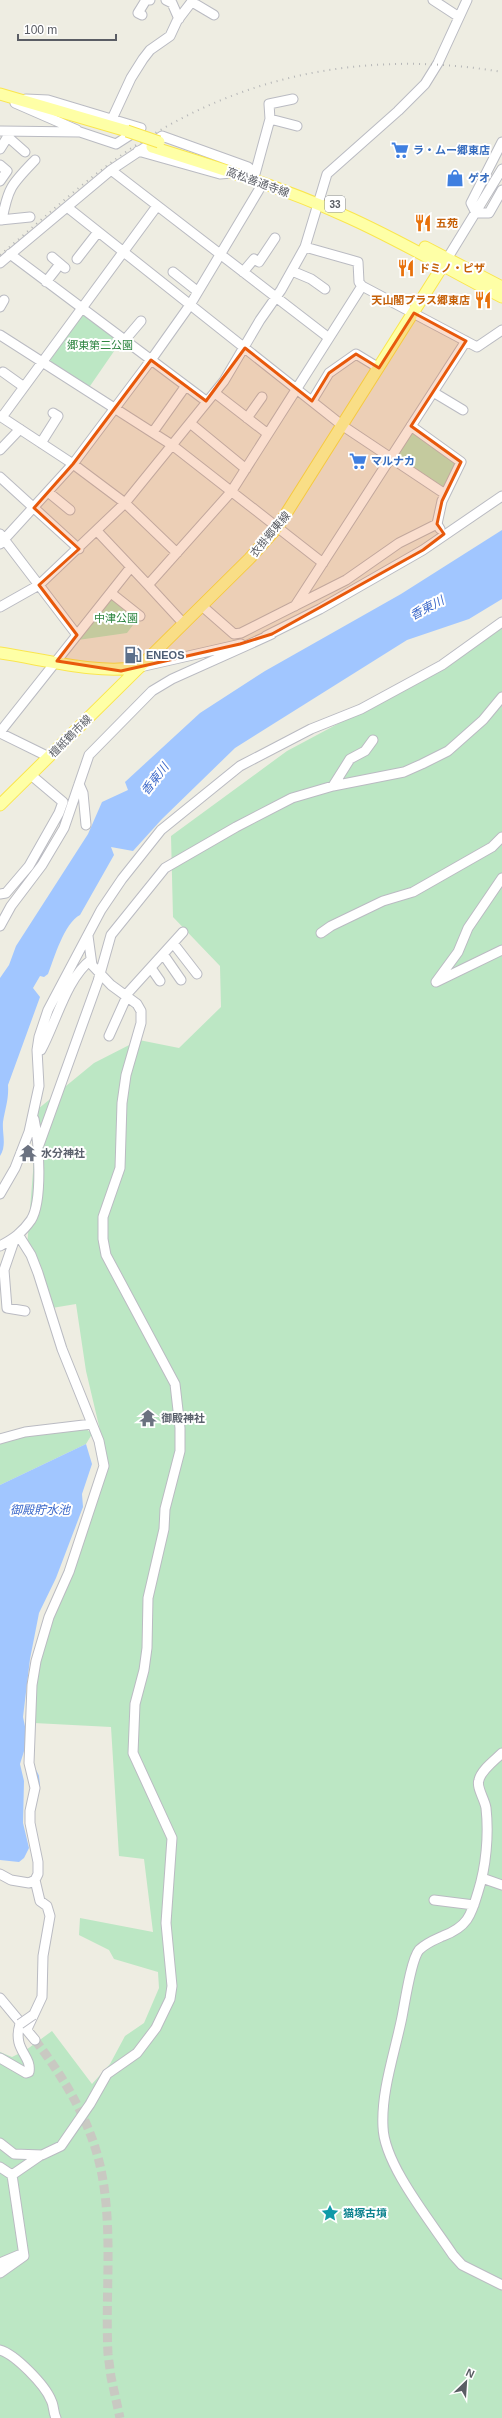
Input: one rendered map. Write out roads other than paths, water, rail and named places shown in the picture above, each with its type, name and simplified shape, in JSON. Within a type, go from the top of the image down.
[{"type":"main road","name":"高松善通寺線","points":[[0,94],[155,144],[255,174],[320,201],[427,256],[502,288]]},
{"type":"main road","name":"高松善通寺線","points":[[0,99],[18,101]]},
{"type":"main road","name":"高松善通寺線","points":[[155,144],[234,173],[320,201]]},
{"type":"main road","name":"高松善通寺線","points":[[445,263],[502,297]]},
{"type":"main road","name":"衣掛郷東線","points":[[140,667],[202,606],[277,528],[445,263]]},
{"type":"main road","points":[[0,652],[121,671],[140,667]]},
{"type":"main road","name":"檀紙鶴市線","points":[[1,802],[31,775],[140,667]]},
{"type":"street","points":[[142,15],[138,13],[146,0],[150,0]]},
{"type":"street","points":[[166,0],[172,3],[178,19]]},
{"type":"street","points":[[433,0],[458,17]]},
{"type":"street","points":[[0,607],[39,585],[79,549],[125,504],[190,424],[206,401],[215,393],[245,348],[260,320],[276,297],[305,247],[327,174],[398,111],[425,84],[438,64],[467,0]]},
{"type":"street","points":[[112,119],[131,78],[143,59],[150,50],[170,36],[178,19],[192,1],[214,15]]},
{"type":"street","points":[[0,263],[111,170],[162,136],[248,167],[255,174],[270,120],[269,104],[293,99]]},
{"type":"street","points":[[48,100],[141,128],[116,144],[80,132],[18,101],[48,100]]},
{"type":"street","points":[[270,120],[297,126]]},
{"type":"street","points":[[0,131],[10,134],[80,132]]},
{"type":"street","points":[[0,149],[10,134]]},
{"type":"street","points":[[10,134],[25,152]]},
{"type":"street","points":[[476,213],[471,203],[502,142]]},
{"type":"street","points":[[138,151],[220,174],[234,173]]},
{"type":"street","points":[[30,217],[1,220],[7,195],[15,181],[35,160]]},
{"type":"street","points":[[0,165],[15,181]]},
{"type":"street","points":[[445,263],[502,169]]},
{"type":"street","points":[[111,170],[329,338]]},
{"type":"street","points":[[0,181],[6,173]]},
{"type":"street","points":[[77,635],[2,539],[34,508],[73,464],[151,360],[190,305],[263,183]]},
{"type":"street","points":[[476,213],[489,213],[502,190]]},
{"type":"street","points":[[157,206],[122,251],[1,417],[73,464],[125,504],[177,553]]},
{"type":"street","points":[[66,207],[343,426],[445,494]]},
{"type":"street","points":[[77,259],[98,232]]},
{"type":"street","points":[[244,272],[254,259],[259,262],[275,238]]},
{"type":"street","points":[[305,247],[358,262],[359,282],[362,286],[477,347],[502,330]]},
{"type":"street","points":[[10,254],[81,309],[206,401]]},
{"type":"street","points":[[46,282],[62,266],[52,257]]},
{"type":"street","points":[[292,271],[311,279],[325,290]]},
{"type":"street","points":[[173,272],[197,291]]},
{"type":"street","points":[[148,585],[231,492],[362,286]]},
{"type":"street","points":[[124,341],[140,321]]},
{"type":"street","points":[[0,335],[153,432],[323,563]]},
{"type":"street","points":[[295,606],[466,341]]},
{"type":"street","points":[[312,401],[329,373],[356,354],[379,368]]},
{"type":"street","points":[[3,372],[24,387]]},
{"type":"street","points":[[153,432],[185,387]]},
{"type":"street","points":[[433,392],[463,410]]},
{"type":"street","points":[[215,393],[268,434]]},
{"type":"street","points":[[247,418],[262,397]]},
{"type":"street","points":[[41,443],[58,416],[53,413]]},
{"type":"street","points":[[190,424],[246,469]]},
{"type":"street","points":[[202,606],[234,634],[275,617],[346,580],[399,543],[437,524],[445,494],[462,462],[411,426]]},
{"type":"street","points":[[0,450],[20,429]]},
{"type":"street","points":[[0,477],[79,549]]},
{"type":"street","points":[[48,492],[70,510]]},
{"type":"street","points":[[0,926],[11,906],[54,846],[71,813],[89,755],[152,692],[172,679],[272,634],[423,550],[444,534],[502,496]]},
{"type":"street","points":[[437,524],[444,534]]},
{"type":"street","points":[[97,531],[184,624]]},
{"type":"street","points":[[49,757],[0,733],[131,567]]},
{"type":"street","points":[[110,593],[140,616]]},
{"type":"street","points":[[0,1194],[23,1150],[34,1116],[39,1086],[39,1037],[48,1010],[88,936],[100,910],[122,879],[161,830],[225,776],[288,740],[360,709],[442,665],[502,622]]},
{"type":"street","points":[[140,667],[240,644],[272,634]]},
{"type":"street","points":[[39,1145],[84,1023],[111,935],[165,868],[236,826],[292,798],[333,786],[404,772],[448,751],[483,720],[502,697]]},
{"type":"street","points":[[333,786],[350,759],[365,751],[373,740]]},
{"type":"street","points":[[0,894],[6,893],[29,866],[59,813],[63,802],[31,775]]},
{"type":"street","points":[[79,784],[83,792],[86,825]]},
{"type":"street","points":[[321,932],[383,901],[413,892],[492,847],[502,837]]},
{"type":"street","points":[[122,879],[129,858]]},
{"type":"street","points":[[502,878],[468,928],[458,952],[436,982],[502,950]]},
{"type":"street","points":[[109,1036],[126,996],[183,932]]},
{"type":"street","points":[[12,2175],[42,2155],[61,2146],[90,2104],[107,2074],[137,2053],[165,2013],[170,1999],[172,1986],[166,1923],[172,1838],[133,1753],[135,1704],[144,1670],[147,1648],[148,1598],[164,1529],[165,1509],[180,1451],[180,1428],[175,1384],[106,1256],[102,1239],[103,1217],[120,1168],[122,1104],[126,1075],[141,1024],[141,1011],[137,1004],[111,985],[92,966],[88,936]]},
{"type":"street","points":[[173,943],[197,974]]},
{"type":"street","points":[[163,954],[181,980]]},
{"type":"street","points":[[38,1055],[54,1019],[82,966],[91,960]]},
{"type":"street","points":[[151,968],[160,981]]},
{"type":"street","points":[[25,1310],[7,1308],[4,1270],[17,1237],[31,1220],[34,1210],[38,1181],[39,1145],[34,1116]]},
{"type":"street","points":[[0,1246],[17,1237]]},
{"type":"street","points":[[0,2058],[26,2073],[29,2072],[30,2066],[18,2046],[24,2026],[38,2008],[43,1988],[43,1956],[50,1916],[47,1906],[40,1901],[35,1880],[38,1874],[38,1862],[30,1823],[30,1811],[35,1788],[29,1763],[32,1685],[40,1642],[69,1572],[103,1471],[103,1454],[62,1349],[38,1273],[17,1237]]},
{"type":"street","points":[[0,1439],[25,1432],[92,1424]]},
{"type":"street","points":[[502,1752],[480,1777],[478,1782],[486,1808],[482,1878],[474,1905],[463,1926],[429,1941],[419,1951],[412,1971],[386,2093],[383,2127],[387,2148],[396,2169],[453,2255],[462,2265],[502,2285]]},
{"type":"street","points":[[0,1874],[21,1882],[35,1880]]},
{"type":"street","points":[[482,1878],[502,1885]]},
{"type":"street","points":[[434,1900],[474,1905]]},
{"type":"street","points":[[0,1998],[35,2040]]},
{"type":"street","points":[[0,2143],[14,2154],[42,2155]]},
{"type":"street","points":[[0,2167],[12,2175],[24,2253],[24,2256],[18,2263],[0,2273]]},
{"type":"street","points":[[0,2263],[24,2253]]},
{"type":"street","points":[[0,2350],[13,2356],[44,2390],[51,2400],[56,2418]]},
{"type":"water","name":"香東川","points":[[502,530],[502,599],[469,619],[407,640],[235,748],[162,819],[133,851],[111,847],[114,855],[80,915],[74,919],[64,933],[48,974],[44,977],[40,976],[33,988],[40,997],[8,1085],[3,1122],[4,1144],[0,1156],[0,978],[9,965],[16,946],[88,834],[102,802],[128,790],[125,782],[200,713],[265,671],[401,594]]},
{"type":"water","name":"御殿貯水池","points":[[86,1444],[92,1464],[82,1494],[83,1507],[56,1578],[39,1613],[30,1659],[23,1717],[26,1731],[25,1748],[20,1764],[24,1781],[23,1823],[29,1848],[24,1858],[19,1862],[0,1860],[0,1485]]},
{"type":"waterway","points":[[35,1770],[38,1776],[39,1785]]},
{"type":"tunnel","points":[[35,2040],[57,2071],[76,2103],[85,2121],[98,2156],[102,2175],[107,2219],[108,2354],[111,2377],[120,2418]]},
{"type":"railway","points":[[0,255],[74,192],[132,148],[152,135],[193,113],[235,95],[278,81],[321,71],[366,66],[411,64],[456,66],[502,72]]},
{"type":"place","name":"ラ・ムー郷東店","points":[[400,150]]},
{"type":"place","name":"ゲオ","points":[[455,178]]},
{"type":"place","name":"五苑","points":[[423,223]]},
{"type":"place","name":"ドミノ・ピザ","points":[[406,268]]},
{"type":"place","name":"天山閣プラス郷東店","points":[[483,300]]},
{"type":"place","name":"マルナカ","points":[[358,461]]},
{"type":"place","name":"ENEOS","points":[[133,655]]},
{"type":"place","name":"水分神社","points":[[28,1153]]},
{"type":"place","name":"御殿神社","points":[[148,1418]]},
{"type":"place","name":"猫塚古墳","points":[[330,2213]]},
{"type":"park label","name":"郷東第二公園","points":[[100,345]]},
{"type":"park label","name":"中津公園","points":[[116,618]]}]
